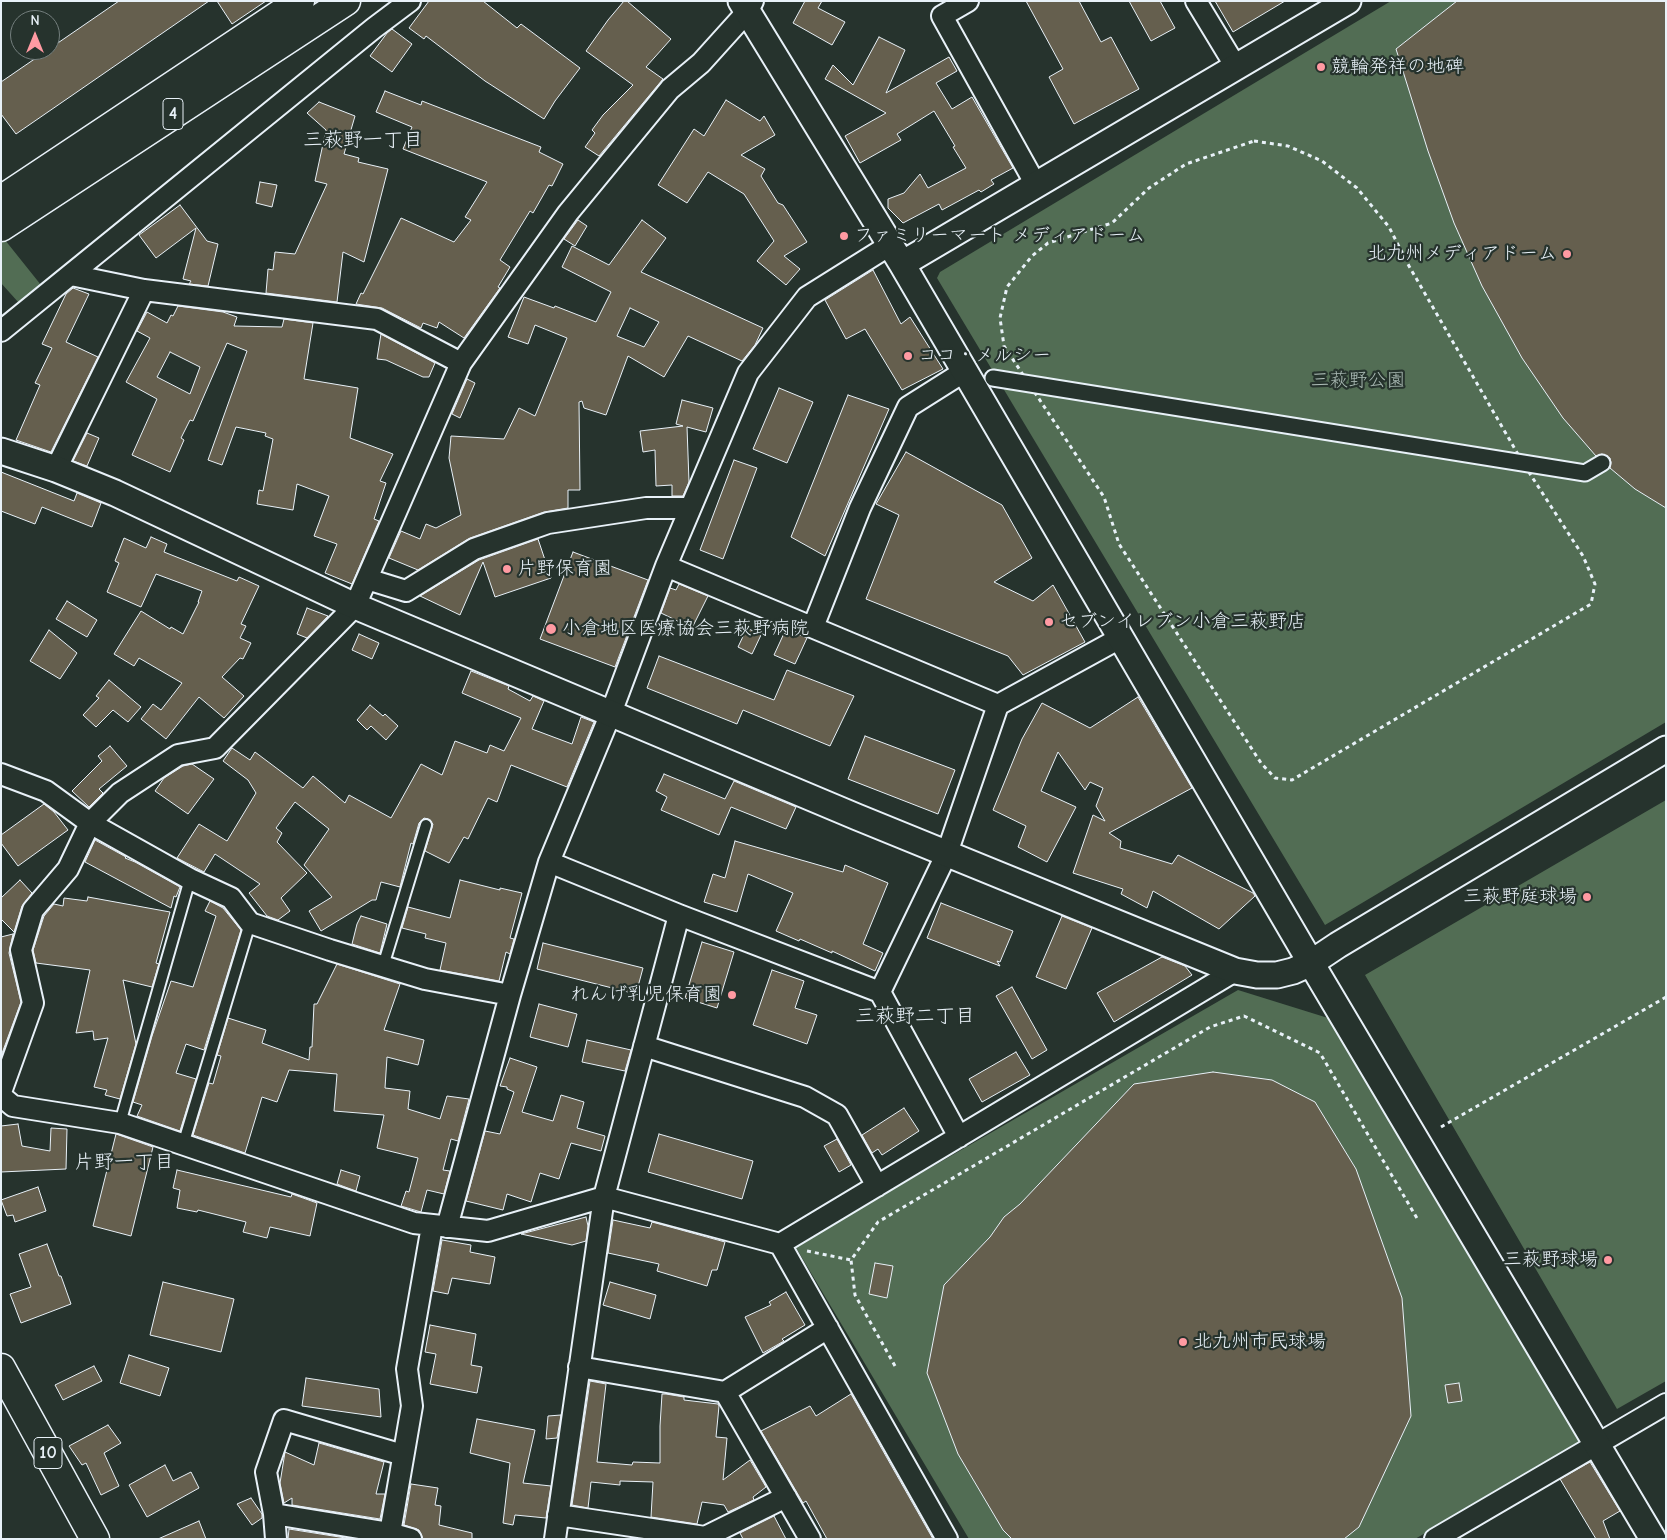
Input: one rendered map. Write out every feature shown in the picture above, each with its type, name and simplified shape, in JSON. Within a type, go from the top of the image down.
[{"type":"highway","name":"4","points":[[1,200],[300,1]]},
{"type":"highway","name":"4","points":[[1,227],[346,1]]},
{"type":"highway","name":"10","points":[[1,1368],[95,1539]]},
{"type":"street","points":[[1,331],[366,34],[410,1]]},
{"type":"street","points":[[968,1],[942,16],[1036,185]]},
{"type":"street","points":[[1196,1],[1236,67]]},
{"type":"street","points":[[390,1536],[412,1406],[407,1370],[439,1226],[549,862],[611,713],[666,566],[748,374],[807,297],[1036,185],[1348,1]]},
{"type":"street","points":[[1,1092],[33,1003],[21,950],[33,910],[68,869],[90,824],[120,793],[178,755],[215,748],[355,606],[461,363],[568,213],[670,89],[701,63],[747,5],[896,254],[1122,637],[1311,963],[1653,1539]]},
{"type":"street","points":[[71,275],[144,290],[377,319],[461,363]]},
{"type":"street","points":[[56,469],[144,290]]},
{"type":"street","points":[[813,627],[860,508],[908,407],[965,371]]},
{"type":"street","points":[[993,378],[1584,473],[1602,462]]},
{"type":"street","points":[[1,451],[56,469],[115,493],[355,606],[611,713],[1235,971],[1257,975],[1277,975],[1293,971],[1311,963],[1346,940],[1666,749]]},
{"type":"street","points":[[367,578],[406,591],[474,549],[548,523],[646,508],[690,508]]},
{"type":"street","points":[[666,566],[998,705]]},
{"type":"street","points":[[880,992],[947,853],[998,705],[1122,637]]},
{"type":"street","points":[[1,774],[46,791],[90,824],[190,879],[231,898],[250,923],[425,979],[510,995]]},
{"type":"street","points":[[549,862],[679,915],[880,992],[959,1137]]},
{"type":"street","points":[[555,1539],[604,1197],[679,915]]},
{"type":"street","points":[[781,1245],[1235,971]]},
{"type":"street","points":[[644,1046],[805,1097],[837,1115],[877,1186]]},
{"type":"street","points":[[1,1096],[13,1106],[120,1123],[414,1223],[488,1231],[604,1197],[781,1245],[947,1539]]},
{"type":"street","points":[[580,1367],[726,1392],[828,1328]]},
{"type":"street","points":[[726,1392],[810,1539]]},
{"type":"street","points":[[1435,1539],[1666,1404]]},
{"type":"street","points":[[276,1539],[274,1514],[266,1472],[284,1420],[403,1455]]},
{"type":"street","points":[[558,1515],[704,1537],[786,1497]]},
{"type":"street","points":[[274,1514],[411,1539]]},
{"type":"lane","points":[[383,966],[426,825]]},
{"type":"lane","points":[[120,1123],[190,879]]},
{"type":"lane","points":[[183,1145],[250,923]]},
{"type":"path","points":[[1254,141],[1288,146],[1322,161],[1357,188],[1389,227],[1409,266],[1523,464],[1583,556],[1595,584],[1590,604],[1292,780],[1274,778],[1261,763],[1119,544],[1104,497],[1004,346],[1000,318],[1007,287],[1032,256],[1048,243],[1112,223],[1149,188],[1186,164],[1254,141]]},
{"type":"path","points":[[1441,1127],[1666,997]]},
{"type":"path","points":[[895,1366],[855,1295],[851,1260],[878,1222],[1210,1027],[1244,1016],[1320,1053],[1418,1220]]},
{"type":"path","points":[[781,1245],[851,1260]]},
{"type":"green space","name":"三萩野公園","points":[[1391,1],[1666,1],[1666,722],[1325,925],[937,278],[940,272]]},
{"type":"green space","points":[[1,235],[41,285],[19,303],[1,283]]},
{"type":"green space","points":[[1666,800],[1666,1381],[1617,1409],[1365,975]]},
{"type":"green space","points":[[1238,990],[1328,1018],[1582,1441],[1415,1539],[969,1539],[795,1246]]},
{"type":"building","points":[[119,1],[209,1],[16,134],[1,114],[1,82],[33,60],[60,60],[60,42]]},
{"type":"building","points":[[217,1],[266,1],[232,24]]},
{"type":"building","points":[[429,1],[483,1],[517,28],[521,24],[580,68],[544,119],[485,81],[426,36],[424,39],[409,28]]},
{"type":"building","points":[[624,1],[627,1],[671,39],[646,67],[663,79],[599,156],[585,147],[595,133],[592,130],[603,115],[633,85],[586,51]]},
{"type":"building","points":[[805,1],[822,1],[818,8],[845,22],[832,45],[793,23]]},
{"type":"building","points":[[1026,1],[1079,1],[1101,42],[1111,37],[1139,89],[1074,124],[1049,77],[1063,69]]},
{"type":"building","points":[[1129,1],[1160,1],[1175,28],[1151,41]]},
{"type":"building","points":[[1215,1],[1285,1],[1233,32]]},
{"type":"building","name":"北九州メディアドーム","points":[[1457,1],[1666,1],[1666,508],[1635,489],[1610,468],[1610,458],[1602,454],[1596,456],[1563,418],[1522,358],[1482,286],[1454,223],[1428,151],[1396,49]]},
{"type":"building","points":[[392,29],[412,44],[392,72],[370,56]]},
{"type":"building","points":[[879,37],[905,50],[886,93],[949,57],[957,71],[936,83],[952,109],[972,97],[1013,168],[991,180],[994,184],[981,192],[979,190],[942,210],[939,204],[903,223],[888,208],[888,199],[904,193],[920,174],[928,188],[966,168],[934,111],[897,134],[901,140],[860,163],[845,136],[886,113],[825,79],[833,65],[853,85]]},
{"type":"building","points":[[385,91],[421,105],[422,101],[541,147],[539,152],[563,164],[552,186],[549,185],[533,213],[530,211],[500,260],[510,267],[498,287],[500,288],[464,338],[439,322],[437,328],[423,323],[421,328],[382,308],[356,304],[361,293],[363,294],[401,218],[454,242],[471,220],[465,217],[487,182],[403,149],[412,127],[376,112]]},
{"type":"building","points":[[726,100],[760,121],[764,116],[775,135],[741,155],[765,169],[761,176],[807,242],[784,256],[800,269],[786,285],[757,261],[774,241],[744,194],[708,172],[687,203],[658,185],[694,129],[704,136]]},
{"type":"building","points":[[319,102],[355,116],[344,154],[359,158],[358,162],[388,169],[364,262],[343,252],[337,302],[266,293],[268,269],[273,270],[275,252],[295,254],[327,184],[315,181],[326,130],[307,113]]},
{"type":"building","points":[[260,182],[277,185],[272,207],[256,203]]},
{"type":"building","points":[[180,205],[207,241],[218,244],[208,286],[189,284],[191,281],[183,279],[196,228],[156,258],[139,235]]},
{"type":"building","points":[[578,220],[587,226],[575,246],[564,239]]},
{"type":"building","points":[[642,220],[666,238],[641,272],[763,328],[755,345],[742,361],[688,336],[664,377],[628,356],[606,415],[584,408],[582,401],[579,402],[580,490],[568,490],[568,508],[544,512],[470,538],[418,570],[389,558],[401,531],[420,539],[426,524],[436,528],[461,515],[449,458],[451,436],[504,439],[519,408],[535,416],[567,338],[535,325],[528,344],[508,337],[524,297],[554,308],[555,306],[596,322],[611,292],[562,267],[572,246],[609,265]],"holes":[[[630,308],[659,322],[644,347],[617,336]]]},
{"type":"building","points":[[873,270],[901,324],[910,317],[943,369],[902,390],[865,329],[846,339],[825,300]]},
{"type":"building","points":[[73,288],[89,294],[66,342],[98,357],[51,452],[16,440],[40,385],[35,383],[52,348],[42,344],[66,294]]},
{"type":"building","points":[[178,306],[223,312],[237,317],[234,326],[282,327],[284,319],[313,323],[304,379],[358,388],[350,438],[393,454],[380,481],[386,483],[374,519],[379,521],[352,584],[325,573],[337,544],[314,536],[329,496],[297,484],[293,510],[257,504],[259,490],[263,491],[273,439],[265,436],[266,433],[236,427],[222,465],[208,460],[247,351],[227,343],[193,421],[190,420],[181,438],[184,440],[170,472],[132,455],[157,399],[126,382],[150,338],[137,331],[147,312],[167,323],[171,315],[173,316]],"holes":[[[170,352],[200,367],[190,394],[157,377]]]},
{"type":"building","points":[[381,334],[435,363],[429,377],[423,377],[386,360],[377,359]]},
{"type":"building","points":[[467,379],[475,383],[460,418],[452,414]]},
{"type":"building","points":[[779,388],[813,402],[787,463],[753,449]]},
{"type":"building","points":[[848,395],[889,409],[825,556],[791,537]]},
{"type":"building","points":[[682,400],[713,408],[706,432],[687,427],[689,482],[683,496],[672,496],[672,485],[656,486],[655,450],[643,452],[640,431],[683,426],[676,424]]},
{"type":"building","points":[[87,433],[99,438],[87,466],[73,461]]},
{"type":"building","points":[[906,452],[1002,505],[1032,558],[994,582],[1033,601],[1053,585],[1085,642],[1023,675],[1008,656],[866,599],[899,515],[876,504]]},
{"type":"building","points":[[734,460],[757,468],[723,559],[700,550]]},
{"type":"building","points":[[1,472],[74,501],[77,493],[101,503],[92,527],[42,507],[35,524],[1,511]]},
{"type":"building","points":[[151,537],[167,544],[164,552],[237,581],[239,577],[259,586],[241,624],[246,626],[240,638],[251,643],[243,659],[240,658],[222,677],[244,696],[224,718],[199,697],[166,739],[141,719],[153,704],[161,710],[182,683],[139,658],[134,666],[114,654],[141,611],[170,629],[171,627],[183,634],[199,602],[202,591],[156,574],[141,607],[107,592],[119,563],[115,561],[124,538],[146,548]]},
{"type":"building","points":[[538,539],[551,578],[495,597],[483,562],[460,615],[420,596],[479,560]]},
{"type":"building","points":[[573,552],[648,580],[615,667],[540,639]]},
{"type":"building","points":[[679,584],[708,596],[692,628],[661,613],[670,588],[676,590]]},
{"type":"building","points":[[67,601],[97,620],[87,637],[56,619]]},
{"type":"building","points":[[307,608],[328,616],[307,638],[297,634]]},
{"type":"building","points":[[747,628],[761,635],[752,654],[738,647]]},
{"type":"building","points":[[786,629],[807,638],[795,664],[774,655]]},
{"type":"building","points":[[49,630],[77,653],[60,679],[30,661]]},
{"type":"building","points":[[359,634],[379,643],[372,659],[352,650]]},
{"type":"building","points":[[659,656],[774,700],[787,670],[854,696],[830,746],[743,710],[737,724],[647,688]]},
{"type":"building","points":[[471,671],[509,686],[508,689],[530,701],[533,696],[544,701],[532,729],[572,744],[581,717],[594,722],[567,787],[511,765],[497,802],[488,798],[468,839],[464,837],[449,863],[425,851],[433,824],[424,818],[419,823],[413,844],[411,843],[400,887],[381,882],[376,900],[372,900],[321,931],[309,911],[332,897],[304,865],[329,829],[295,802],[276,828],[282,833],[277,842],[307,873],[281,898],[290,911],[278,920],[267,916],[249,893],[260,884],[215,854],[204,872],[177,858],[199,824],[227,841],[256,793],[248,780],[223,761],[232,748],[250,760],[255,752],[303,788],[313,776],[345,803],[349,795],[391,818],[421,764],[442,775],[455,741],[487,753],[490,745],[504,751],[521,718],[462,693]]},
{"type":"building","points":[[109,680],[141,707],[128,722],[113,710],[96,727],[83,715],[99,698],[96,696]]},
{"type":"building","points":[[1138,697],[1192,788],[1109,833],[1121,841],[1120,848],[1172,864],[1178,855],[1253,893],[1255,896],[1219,929],[1153,891],[1147,908],[1121,894],[1123,889],[1073,873],[1093,815],[1105,821],[1096,806],[1103,788],[1090,782],[1085,790],[1058,752],[1041,791],[1076,807],[1047,862],[1018,847],[1026,826],[993,810],[1022,739],[1042,703],[1090,728]]},
{"type":"building","points":[[370,705],[383,716],[385,714],[398,726],[386,740],[371,726],[367,730],[357,720]]},
{"type":"building","points":[[865,736],[955,770],[938,814],[848,779]]},
{"type":"building","points":[[110,746],[127,766],[99,789],[103,793],[89,807],[72,791],[102,761],[98,756]]},
{"type":"building","points":[[192,764],[214,779],[188,814],[155,791],[164,778],[183,766]]},
{"type":"building","points":[[664,774],[725,799],[734,781],[796,807],[786,829],[731,807],[719,835],[661,810],[667,797],[656,791]]},
{"type":"building","points":[[44,804],[54,812],[68,830],[18,866],[1,843],[1,835]]},
{"type":"building","points":[[95,840],[180,887],[176,897],[174,896],[171,908],[85,862]]},
{"type":"building","points":[[735,841],[843,872],[845,865],[888,883],[863,944],[883,953],[875,971],[832,951],[832,953],[776,931],[793,893],[748,874],[737,912],[704,902],[713,874],[725,878]]},
{"type":"building","points":[[20,880],[32,893],[22,906],[14,932],[1,919],[1,898]]},
{"type":"building","points":[[460,880],[500,890],[500,888],[522,893],[510,938],[514,939],[510,954],[506,952],[499,981],[440,970],[446,943],[425,938],[426,934],[402,928],[408,907],[450,918]]},
{"type":"building","points":[[88,897],[170,912],[156,963],[159,964],[152,987],[123,980],[136,1044],[120,1099],[105,1095],[107,1090],[94,1087],[108,1038],[94,1040],[93,1031],[76,1033],[90,970],[36,963],[33,950],[44,916],[54,904],[63,906],[64,898],[87,901]]},
{"type":"building","points":[[210,901],[223,908],[241,930],[204,1050],[186,1044],[176,1073],[196,1079],[180,1131],[137,1116],[142,1105],[133,1102],[152,1036],[171,981],[193,987],[216,916],[205,911]]},
{"type":"building","points":[[941,903],[1013,931],[1000,962],[997,961],[1000,966],[927,938]]},
{"type":"building","points":[[361,916],[387,924],[380,953],[352,944]]},
{"type":"building","points":[[1062,916],[1092,928],[1066,989],[1036,977]]},
{"type":"building","points":[[13,934],[9,953],[21,1002],[1,1056],[1,937]]},
{"type":"building","points":[[702,942],[734,952],[717,1008],[685,998]]},
{"type":"building","points":[[543,943],[643,968],[636,994],[537,969]]},
{"type":"building","points":[[1162,957],[1185,966],[1192,975],[1114,1022],[1097,993]]},
{"type":"building","points":[[337,964],[400,984],[384,1030],[424,1040],[418,1065],[387,1057],[385,1088],[410,1091],[408,1109],[440,1119],[447,1096],[469,1099],[458,1141],[451,1139],[443,1170],[450,1171],[444,1194],[427,1190],[421,1212],[401,1206],[406,1191],[409,1192],[418,1158],[377,1148],[384,1115],[334,1111],[337,1074],[289,1070],[277,1102],[262,1097],[245,1153],[193,1135],[209,1083],[213,1084],[221,1056],[217,1055],[228,1018],[266,1030],[262,1043],[309,1060],[310,1047],[312,1047],[314,1004],[317,1004]]},
{"type":"building","points":[[772,970],[804,981],[795,1008],[817,1015],[807,1044],[753,1025]]},
{"type":"building","points":[[1012,987],[1047,1050],[1032,1059],[996,996]]},
{"type":"building","points":[[539,1004],[577,1014],[568,1047],[530,1037]]},
{"type":"building","points":[[587,1040],[631,1050],[625,1071],[582,1062]]},
{"type":"building","points":[[1016,1052],[1030,1075],[982,1102],[969,1079]]},
{"type":"building","points":[[510,1058],[537,1067],[522,1112],[553,1121],[561,1095],[584,1102],[577,1128],[605,1136],[601,1151],[571,1143],[559,1179],[540,1173],[531,1202],[507,1194],[503,1210],[466,1201],[485,1131],[500,1134],[514,1092],[507,1089],[507,1087],[500,1086]]},
{"type":"building","points":[[1213,1072],[1272,1080],[1315,1102],[1356,1169],[1402,1298],[1411,1416],[1359,1527],[1344,1539],[1012,1539],[1003,1530],[958,1454],[927,1373],[944,1285],[990,1237],[1004,1217],[1020,1204],[1134,1084]]},
{"type":"building","points":[[904,1108],[919,1131],[882,1155],[878,1149],[872,1153],[862,1135]]},
{"type":"building","points":[[18,1124],[22,1146],[50,1151],[51,1128],[67,1129],[66,1169],[1,1172],[1,1126]]},
{"type":"building","points":[[116,1134],[153,1147],[131,1236],[93,1226]]},
{"type":"building","points":[[659,1134],[753,1161],[742,1199],[648,1172]]},
{"type":"building","points":[[837,1139],[851,1165],[839,1172],[824,1146]]},
{"type":"building","points":[[177,1170],[291,1197],[292,1194],[317,1203],[310,1236],[270,1227],[267,1238],[243,1232],[246,1222],[198,1210],[197,1212],[177,1208],[180,1190],[173,1188]]},
{"type":"building","points":[[341,1170],[360,1176],[356,1191],[337,1184]]},
{"type":"building","points":[[38,1187],[46,1211],[15,1222],[13,1215],[7,1216],[1,1200]]},
{"type":"building","points":[[586,1217],[588,1226],[586,1241],[572,1245],[521,1234]]},
{"type":"building","points":[[613,1220],[650,1228],[652,1222],[725,1242],[717,1270],[712,1270],[707,1286],[657,1271],[659,1264],[608,1253]]},
{"type":"building","points":[[442,1240],[471,1245],[470,1252],[495,1257],[490,1284],[452,1278],[448,1294],[433,1291]]},
{"type":"building","points":[[47,1244],[71,1304],[21,1323],[10,1294],[31,1287],[19,1254]]},
{"type":"building","points":[[875,1263],[893,1266],[887,1298],[869,1294]]},
{"type":"building","points":[[163,1282],[234,1299],[221,1352],[150,1335]]},
{"type":"building","points":[[610,1282],[656,1295],[650,1319],[603,1305]]},
{"type":"building","points":[[786,1292],[805,1325],[782,1339],[784,1341],[763,1353],[745,1317],[771,1305],[769,1302]]},
{"type":"building","points":[[430,1325],[476,1334],[471,1365],[482,1367],[477,1393],[430,1384],[436,1354],[425,1352]]},
{"type":"building","points":[[129,1355],[169,1368],[160,1396],[120,1383]]},
{"type":"building","points":[[94,1366],[102,1381],[63,1400],[55,1385]]},
{"type":"building","points":[[306,1378],[379,1389],[381,1417],[302,1406]]},
{"type":"building","points":[[590,1381],[606,1384],[597,1462],[632,1465],[633,1462],[660,1463],[662,1394],[666,1394],[684,1397],[684,1400],[718,1404],[716,1437],[727,1438],[723,1480],[750,1460],[766,1487],[753,1497],[754,1500],[728,1512],[724,1505],[702,1502],[697,1524],[651,1517],[653,1482],[620,1481],[620,1485],[591,1482],[588,1508],[572,1505]]},
{"type":"building","points":[[1459,1383],[1462,1401],[1448,1403],[1445,1385]]},
{"type":"building","points":[[851,1394],[933,1539],[827,1539],[806,1501],[803,1503],[761,1431],[810,1406],[816,1416]]},
{"type":"building","points":[[561,1415],[557,1438],[546,1439],[548,1416]]},
{"type":"building","points":[[477,1419],[535,1430],[523,1483],[551,1486],[546,1518],[515,1515],[513,1525],[503,1523],[510,1463],[470,1453]]},
{"type":"building","points":[[108,1425],[121,1443],[104,1453],[119,1486],[101,1495],[86,1463],[82,1465],[69,1446]]},
{"type":"building","points":[[319,1443],[384,1462],[376,1494],[385,1494],[380,1519],[292,1505],[292,1498],[284,1503],[280,1483],[285,1452],[314,1465]]},
{"type":"building","points":[[1590,1462],[1620,1511],[1603,1521],[1610,1539],[1596,1539],[1560,1479]]},
{"type":"building","points":[[165,1465],[173,1481],[191,1472],[199,1488],[147,1517],[129,1485]]},
{"type":"building","points":[[411,1484],[438,1488],[435,1505],[441,1506],[439,1525],[472,1533],[472,1539],[423,1539],[419,1530],[404,1525]]},
{"type":"building","points":[[251,1498],[262,1514],[262,1518],[252,1525],[237,1504]]},
{"type":"building","points":[[774,1516],[786,1539],[743,1539],[740,1533]]},
{"type":"building","points":[[199,1521],[206,1539],[158,1539]]},
{"type":"building","points":[[289,1529],[352,1539],[288,1539]]},
{"type":"place","name":"競輪発祥の地碑","points":[[1321,67]]},
{"type":"place","name":"ファミリーマート メディアドーム","points":[[844,236]]},
{"type":"place","name":"北九州メディアドーム","points":[[1567,254]]},
{"type":"place","name":"ココ・メルシー","points":[[908,356]]},
{"type":"place","name":"片野保育園","points":[[507,569]]},
{"type":"place","name":"セブンイレブン小倉三萩野店","points":[[1049,622]]},
{"type":"place","name":"小倉地区医療協会三萩野病院","points":[[551,629]]},
{"type":"place","name":"三萩野庭球場","points":[[1587,897]]},
{"type":"place","name":"れんげ乳児保育園","points":[[732,995]]},
{"type":"place","name":"三萩野球場","points":[[1608,1260]]},
{"type":"place","name":"北九州市民球場","points":[[1183,1342]]},
{"type":"district","name":"三萩野一丁目","points":[[363,140]]},
{"type":"district","name":"三萩野二丁目","points":[[915,1016]]},
{"type":"district","name":"片野一丁目","points":[[124,1162]]}]
